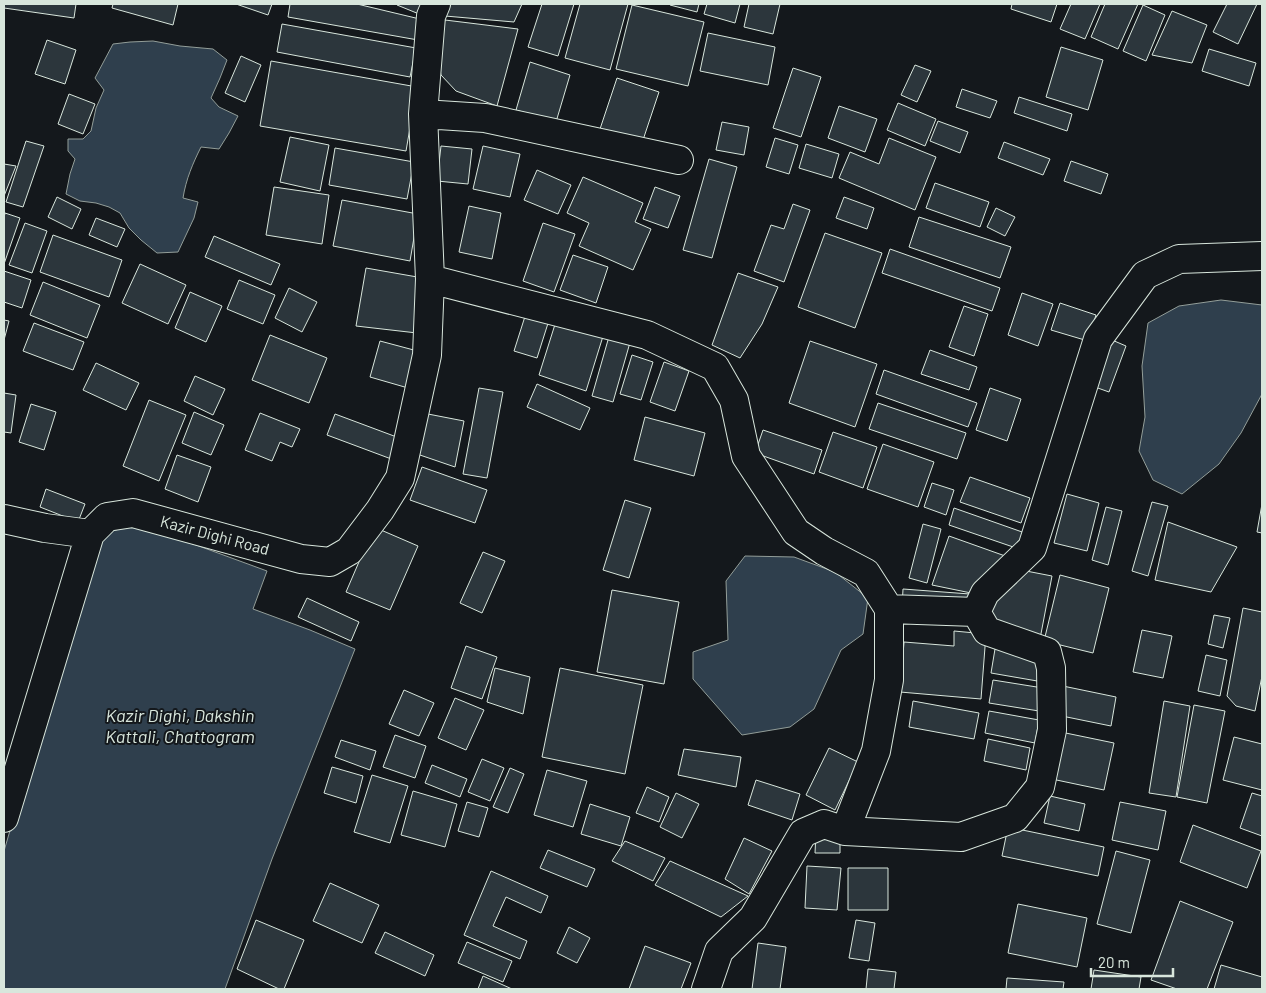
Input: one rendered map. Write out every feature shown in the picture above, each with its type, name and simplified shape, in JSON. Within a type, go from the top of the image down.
[{"type":"street","name":"Kazir Dighi Road","points":[[4,818],[90,534],[107,517],[133,513],[301,559],[330,562],[349,551],[380,510],[400,478],[427,355],[430,279],[423,114],[431,16],[436,4]]},
{"type":"street","points":[[423,114],[486,118],[679,160]]},
{"type":"street","points":[[976,612],[985,593],[1032,548],[1098,339],[1145,275],[1179,259],[1262,256]]},
{"type":"street","points":[[430,279],[647,335],[715,368],[734,400],[746,456],[796,532],[824,551],[866,573],[889,609],[890,680],[876,751],[845,830]]},
{"type":"street","points":[[4,519],[45,528],[90,534]]},
{"type":"street","points":[[889,609],[976,612]]},
{"type":"street","points":[[706,989],[719,951],[753,918],[803,833],[824,824],[845,830],[961,837],[1015,818],[1040,787],[1052,730],[1051,668],[1047,652],[987,630],[976,612]]},
{"type":"water","points":[[153,41],[213,49],[227,60],[211,98],[219,107],[238,116],[219,149],[201,147],[195,159],[183,198],[198,202],[194,218],[178,252],[157,253],[129,228],[120,213],[109,207],[80,201],[66,194],[75,159],[68,151],[68,139],[83,139],[91,131],[96,108],[104,90],[95,78],[113,44]]},
{"type":"water","points":[[1221,300],[1262,305],[1262,394],[1241,433],[1219,464],[1182,494],[1153,480],[1139,451],[1145,417],[1142,366],[1148,323],[1179,306]]},
{"type":"water","name":"Kazir Dighi, Dakshin Kattali, Chattogram","points":[[136,523],[267,571],[253,609],[355,649],[272,859],[225,989],[4,989],[4,851],[96,537]]},
{"type":"water","points":[[745,556],[794,557],[835,572],[868,598],[863,634],[841,650],[814,709],[790,727],[742,735],[693,679],[693,652],[728,640],[726,581]]},
{"type":"building","points":[[4,4],[76,4],[74,18],[4,8]]},
{"type":"building","points":[[113,4],[178,4],[173,25],[112,8]]},
{"type":"building","points":[[236,4],[272,4],[268,15]]},
{"type":"building","points":[[290,4],[357,4],[424,20],[418,40],[288,17]]},
{"type":"building","points":[[398,4],[429,4],[424,16]]},
{"type":"building","points":[[451,4],[522,4],[514,22],[445,16]]},
{"type":"building","points":[[542,4],[574,4],[558,56],[528,47]]},
{"type":"building","points":[[580,4],[628,4],[610,70],[565,58]]},
{"type":"building","points":[[671,4],[699,4],[697,12]]},
{"type":"building","points":[[707,4],[740,4],[735,23],[704,14]]},
{"type":"building","points":[[749,4],[780,4],[773,34],[744,27]]},
{"type":"building","points":[[1012,4],[1057,4],[1051,22],[1011,9]]},
{"type":"building","points":[[1071,4],[1100,4],[1085,39],[1060,29]]},
{"type":"building","points":[[1105,4],[1138,4],[1118,49],[1091,37]]},
{"type":"building","points":[[1227,4],[1257,4],[1238,44],[1213,32]]},
{"type":"building","points":[[632,5],[704,22],[688,86],[616,69]]},
{"type":"building","points":[[1143,5],[1165,15],[1146,61],[1123,51]]},
{"type":"building","points":[[1172,11],[1207,25],[1192,63],[1152,55]]},
{"type":"building","points":[[445,20],[518,29],[497,106],[456,91],[441,75],[437,56]]},
{"type":"building","points":[[282,24],[416,48],[410,77],[277,52]]},
{"type":"building","points":[[708,33],[775,47],[768,85],[700,71]]},
{"type":"building","points":[[47,40],[76,50],[65,84],[35,74]]},
{"type":"building","points":[[1061,47],[1103,60],[1088,110],[1046,97]]},
{"type":"building","points":[[1209,49],[1256,63],[1249,86],[1202,71]]},
{"type":"building","points":[[241,56],[261,65],[245,102],[225,93]]},
{"type":"building","points":[[271,61],[417,87],[406,151],[260,126]]},
{"type":"building","points":[[530,62],[570,75],[556,122],[516,110]]},
{"type":"building","points":[[915,65],[931,71],[917,102],[901,95]]},
{"type":"building","points":[[793,68],[821,77],[801,137],[773,128]]},
{"type":"building","points":[[617,78],[659,92],[642,143],[600,129]]},
{"type":"building","points":[[962,89],[997,101],[990,118],[956,107]]},
{"type":"building","points":[[69,94],[95,104],[83,134],[58,124]]},
{"type":"building","points":[[1019,97],[1072,114],[1067,131],[1014,113]]},
{"type":"building","points":[[898,103],[936,119],[925,146],[887,130]]},
{"type":"building","points":[[839,106],[877,119],[865,152],[828,138]]},
{"type":"building","points":[[938,121],[968,132],[960,153],[930,141]]},
{"type":"building","points":[[722,122],[749,127],[744,155],[716,150]]},
{"type":"building","points":[[290,137],[329,145],[320,191],[280,182]]},
{"type":"building","points":[[775,138],[798,145],[789,174],[766,167]]},
{"type":"building","points":[[889,138],[936,157],[915,210],[839,178],[850,152],[879,164]]},
{"type":"building","points":[[26,141],[44,146],[23,207],[6,202]]},
{"type":"building","points":[[1004,142],[1050,159],[1043,175],[998,158]]},
{"type":"building","points":[[806,144],[839,154],[832,178],[799,168]]},
{"type":"building","points":[[441,146],[472,149],[468,184],[437,181]]},
{"type":"building","points":[[483,146],[520,154],[510,197],[473,189]]},
{"type":"building","points":[[335,148],[414,162],[407,199],[329,185]]},
{"type":"building","points":[[709,159],[737,167],[712,258],[683,250]]},
{"type":"building","points":[[1071,161],[1108,174],[1101,194],[1064,181]]},
{"type":"building","points":[[4,164],[16,166],[4,196]]},
{"type":"building","points":[[537,170],[571,185],[558,214],[524,200]]},
{"type":"building","points":[[583,177],[643,203],[635,222],[651,229],[633,270],[579,246],[589,223],[567,213]]},
{"type":"building","points":[[935,183],[989,202],[980,227],[926,208]]},
{"type":"building","points":[[274,187],[329,195],[322,244],[266,235]]},
{"type":"building","points":[[655,187],[680,196],[668,228],[643,219]]},
{"type":"building","points":[[57,197],[81,209],[72,229],[48,217]]},
{"type":"building","points":[[844,197],[874,208],[867,229],[836,218]]},
{"type":"building","points":[[342,200],[418,214],[410,261],[333,246]]},
{"type":"building","points":[[793,204],[810,210],[784,282],[754,271],[771,225],[784,229]]},
{"type":"building","points":[[469,206],[501,213],[492,259],[459,252]]},
{"type":"building","points":[[996,208],[1015,217],[1005,236],[987,227]]},
{"type":"building","points":[[5,213],[20,218],[4,264],[4,218]]},
{"type":"building","points":[[919,217],[1011,247],[1000,278],[909,247]]},
{"type":"building","points":[[96,218],[125,229],[117,247],[89,235]]},
{"type":"building","points":[[25,223],[47,231],[32,273],[9,265]]},
{"type":"building","points":[[543,223],[575,234],[554,292],[523,281]]},
{"type":"building","points":[[825,233],[882,253],[855,328],[798,307]]},
{"type":"building","points":[[53,235],[122,260],[109,297],[40,272]]},
{"type":"building","points":[[214,236],[280,264],[271,285],[205,257]]},
{"type":"building","points":[[890,249],[1000,288],[992,311],[882,273]]},
{"type":"building","points":[[573,255],[608,267],[596,303],[560,290]]},
{"type":"building","points":[[140,264],[186,285],[168,324],[122,303]]},
{"type":"building","points":[[366,268],[423,278],[417,333],[356,326]]},
{"type":"building","points":[[4,271],[31,280],[22,308],[4,302]]},
{"type":"building","points":[[738,273],[778,287],[762,324],[740,358],[712,345]]},
{"type":"building","points":[[239,280],[275,295],[263,324],[227,309]]},
{"type":"building","points":[[43,282],[100,305],[87,338],[30,315]]},
{"type":"building","points":[[289,288],[317,302],[302,332],[275,318]]},
{"type":"building","points":[[190,292],[222,306],[206,342],[175,328]]},
{"type":"building","points":[[1022,293],[1053,304],[1038,346],[1008,335]]},
{"type":"building","points":[[1060,303],[1096,315],[1088,341],[1051,330]]},
{"type":"building","points":[[964,306],[988,314],[974,356],[949,347]]},
{"type":"building","points":[[527,310],[550,317],[537,358],[514,351]]},
{"type":"building","points":[[557,318],[604,333],[586,391],[539,375]]},
{"type":"building","points":[[4,320],[9,321],[4,340]]},
{"type":"building","points":[[34,323],[84,342],[73,370],[23,351]]},
{"type":"building","points":[[610,333],[631,339],[613,402],[592,396]]},
{"type":"building","points":[[270,335],[327,358],[309,403],[252,380]]},
{"type":"building","points":[[1112,340],[1126,346],[1109,392],[1095,387]]},
{"type":"building","points":[[380,341],[425,353],[415,390],[370,377]]},
{"type":"building","points":[[810,341],[877,364],[855,427],[789,403]]},
{"type":"building","points":[[930,350],[977,367],[969,390],[921,374]]},
{"type":"building","points":[[632,355],[653,362],[641,400],[620,394]]},
{"type":"building","points":[[664,362],[689,371],[675,411],[650,402]]},
{"type":"building","points":[[96,363],[139,383],[126,410],[83,390]]},
{"type":"building","points":[[884,370],[977,403],[968,427],[876,394]]},
{"type":"building","points":[[195,376],[225,389],[213,415],[184,401]]},
{"type":"building","points":[[537,384],[590,408],[580,430],[527,407]]},
{"type":"building","points":[[479,388],[503,392],[487,478],[463,474]]},
{"type":"building","points":[[990,388],[1021,399],[1007,441],[976,430]]},
{"type":"building","points":[[4,393],[16,395],[11,433],[4,432]]},
{"type":"building","points":[[149,400],[186,415],[159,481],[123,466]]},
{"type":"building","points":[[878,403],[966,433],[957,459],[869,429]]},
{"type":"building","points":[[31,404],[56,412],[44,450],[19,442]]},
{"type":"building","points":[[194,412],[224,425],[211,455],[182,443]]},
{"type":"building","points":[[260,413],[300,429],[292,447],[280,442],[272,461],[245,450]]},
{"type":"building","points":[[335,414],[402,439],[394,460],[327,435]]},
{"type":"building","points":[[428,414],[464,421],[455,467],[417,454]]},
{"type":"building","points":[[645,417],[705,433],[694,476],[634,460]]},
{"type":"building","points":[[763,430],[822,450],[814,474],[755,453]]},
{"type":"building","points":[[833,432],[877,447],[863,488],[819,472]]},
{"type":"building","points":[[883,444],[934,462],[918,507],[867,489]]},
{"type":"building","points":[[177,455],[211,467],[198,502],[165,489]]},
{"type":"building","points":[[422,467],[487,490],[475,523],[410,500]]},
{"type":"building","points":[[970,477],[1030,498],[1021,523],[960,502]]},
{"type":"building","points":[[932,483],[954,490],[946,515],[924,507]]},
{"type":"building","points":[[46,489],[85,504],[78,522],[40,507]]},
{"type":"building","points":[[1067,494],[1099,503],[1087,551],[1054,543]]},
{"type":"building","points":[[625,500],[651,508],[629,578],[603,570]]},
{"type":"building","points":[[1152,502],[1168,506],[1148,576],[1132,571]]},
{"type":"building","points":[[1262,504],[1262,533],[1257,532]]},
{"type":"building","points":[[1106,507],[1122,511],[1108,565],[1092,560]]},
{"type":"building","points":[[954,508],[1025,533],[1019,549],[949,525]]},
{"type":"building","points":[[1168,522],[1237,547],[1211,592],[1155,580]]},
{"type":"building","points":[[923,524],[941,529],[927,583],[909,578]]},
{"type":"building","points":[[374,527],[418,546],[390,610],[346,592]]},
{"type":"building","points":[[949,536],[1008,557],[976,594],[932,585]]},
{"type":"building","points":[[483,552],[505,561],[482,613],[460,603]]},
{"type":"building","points":[[1021,570],[1052,576],[1040,639],[989,623],[984,603]]},
{"type":"building","points":[[1060,575],[1109,588],[1093,653],[1044,641]]},
{"type":"building","points":[[903,589],[970,594],[970,609],[902,608]]},
{"type":"building","points":[[612,590],[679,602],[664,684],[597,672]]},
{"type":"building","points":[[307,598],[359,622],[351,641],[298,617]]},
{"type":"building","points":[[1243,608],[1262,612],[1262,676],[1255,711],[1236,706],[1227,696]]},
{"type":"building","points":[[1214,615],[1230,618],[1223,648],[1208,644]]},
{"type":"building","points":[[1142,630],[1172,636],[1163,678],[1133,672]]},
{"type":"building","points":[[954,631],[986,634],[981,699],[900,692],[904,642],[954,646]]},
{"type":"building","points":[[466,646],[497,657],[482,699],[451,688]]},
{"type":"building","points":[[995,649],[1042,655],[1043,682],[991,673]]},
{"type":"building","points":[[1206,655],[1227,660],[1220,696],[1198,691]]},
{"type":"building","points":[[495,668],[530,677],[523,714],[487,702]]},
{"type":"building","points":[[560,668],[643,685],[625,774],[542,757]]},
{"type":"building","points":[[993,680],[1043,688],[1039,711],[989,703]]},
{"type":"building","points":[[1058,685],[1116,697],[1111,726],[1052,714]]},
{"type":"building","points":[[404,690],[434,703],[419,736],[389,724]]},
{"type":"building","points":[[455,698],[484,710],[466,750],[438,738]]},
{"type":"building","points":[[913,701],[979,713],[974,739],[909,727]]},
{"type":"building","points":[[1164,701],[1190,706],[1176,797],[1149,793]]},
{"type":"building","points":[[1194,705],[1225,711],[1207,803],[1177,797]]},
{"type":"building","points":[[989,711],[1039,720],[1035,743],[985,733]]},
{"type":"building","points":[[1056,731],[1114,743],[1104,790],[1047,778]]},
{"type":"building","points":[[395,735],[426,746],[415,778],[383,767]]},
{"type":"building","points":[[1234,737],[1262,744],[1262,790],[1223,780]]},
{"type":"building","points":[[988,739],[1030,748],[1026,770],[984,761]]},
{"type":"building","points":[[341,740],[376,751],[370,770],[335,757]]},
{"type":"building","points":[[829,748],[858,762],[835,810],[806,795]]},
{"type":"building","points":[[684,749],[741,757],[736,787],[678,775]]},
{"type":"building","points":[[482,759],[504,768],[490,801],[468,792]]},
{"type":"building","points":[[432,765],[467,779],[460,797],[425,783]]},
{"type":"building","points":[[332,767],[363,776],[356,803],[324,793]]},
{"type":"building","points":[[510,768],[524,774],[508,813],[493,807]]},
{"type":"building","points":[[547,770],[587,781],[573,827],[534,815]]},
{"type":"building","points":[[372,775],[408,786],[390,843],[354,832]]},
{"type":"building","points":[[756,780],[800,794],[792,820],[748,805]]},
{"type":"building","points":[[647,787],[669,797],[659,822],[636,813]]},
{"type":"building","points":[[413,791],[457,804],[445,847],[401,835]]},
{"type":"building","points":[[676,793],[699,804],[682,838],[660,827]]},
{"type":"building","points":[[1252,793],[1262,796],[1262,836],[1240,828]]},
{"type":"building","points":[[1050,796],[1085,804],[1079,831],[1044,823]]},
{"type":"building","points":[[467,802],[488,808],[479,837],[458,831]]},
{"type":"building","points":[[1120,802],[1166,811],[1158,850],[1112,840]]},
{"type":"building","points":[[590,804],[630,817],[621,846],[581,834]]},
{"type":"building","points":[[1193,825],[1261,851],[1247,888],[1180,862]]},
{"type":"building","points":[[1008,827],[1104,847],[1098,876],[1002,856]]},
{"type":"building","points":[[816,833],[840,833],[840,853],[815,853]]},
{"type":"building","points":[[744,838],[772,851],[749,894],[725,879]]},
{"type":"building","points":[[625,841],[665,858],[653,881],[612,861]]},
{"type":"building","points":[[548,850],[595,869],[587,887],[540,868]]},
{"type":"building","points":[[1116,851],[1150,860],[1131,933],[1097,924]]},
{"type":"building","points":[[670,861],[748,896],[721,917],[655,885]]},
{"type":"building","points":[[807,866],[841,868],[837,910],[805,908]]},
{"type":"building","points":[[848,868],[888,868],[888,910],[848,910]]},
{"type":"building","points":[[491,871],[548,896],[541,913],[506,897],[493,926],[527,941],[520,959],[464,935]]},
{"type":"building","points":[[330,883],[379,905],[362,943],[313,921]]},
{"type":"building","points":[[1180,901],[1233,922],[1207,989],[1177,989],[1151,980]]},
{"type":"building","points":[[1018,904],[1087,918],[1077,967],[1008,953]]},
{"type":"building","points":[[256,920],[304,940],[284,989],[279,989],[237,969]]},
{"type":"building","points":[[856,920],[875,923],[869,961],[849,958]]},
{"type":"building","points":[[569,927],[590,938],[577,963],[557,953]]},
{"type":"building","points":[[385,932],[434,955],[425,976],[375,953]]},
{"type":"building","points":[[467,942],[512,961],[503,982],[458,963]]},
{"type":"building","points":[[758,943],[786,947],[780,989],[752,989]]},
{"type":"building","points":[[645,946],[691,963],[681,989],[629,989]]},
{"type":"building","points":[[1221,965],[1262,977],[1262,989],[1214,989]]},
{"type":"building","points":[[868,969],[896,972],[894,989],[866,989]]},
{"type":"building","points":[[1094,970],[1141,977],[1139,989],[1091,989]]},
{"type":"building","points":[[483,976],[512,989],[478,989]]},
{"type":"building","points":[[1007,978],[1064,982],[1063,989],[1006,989]]}]
